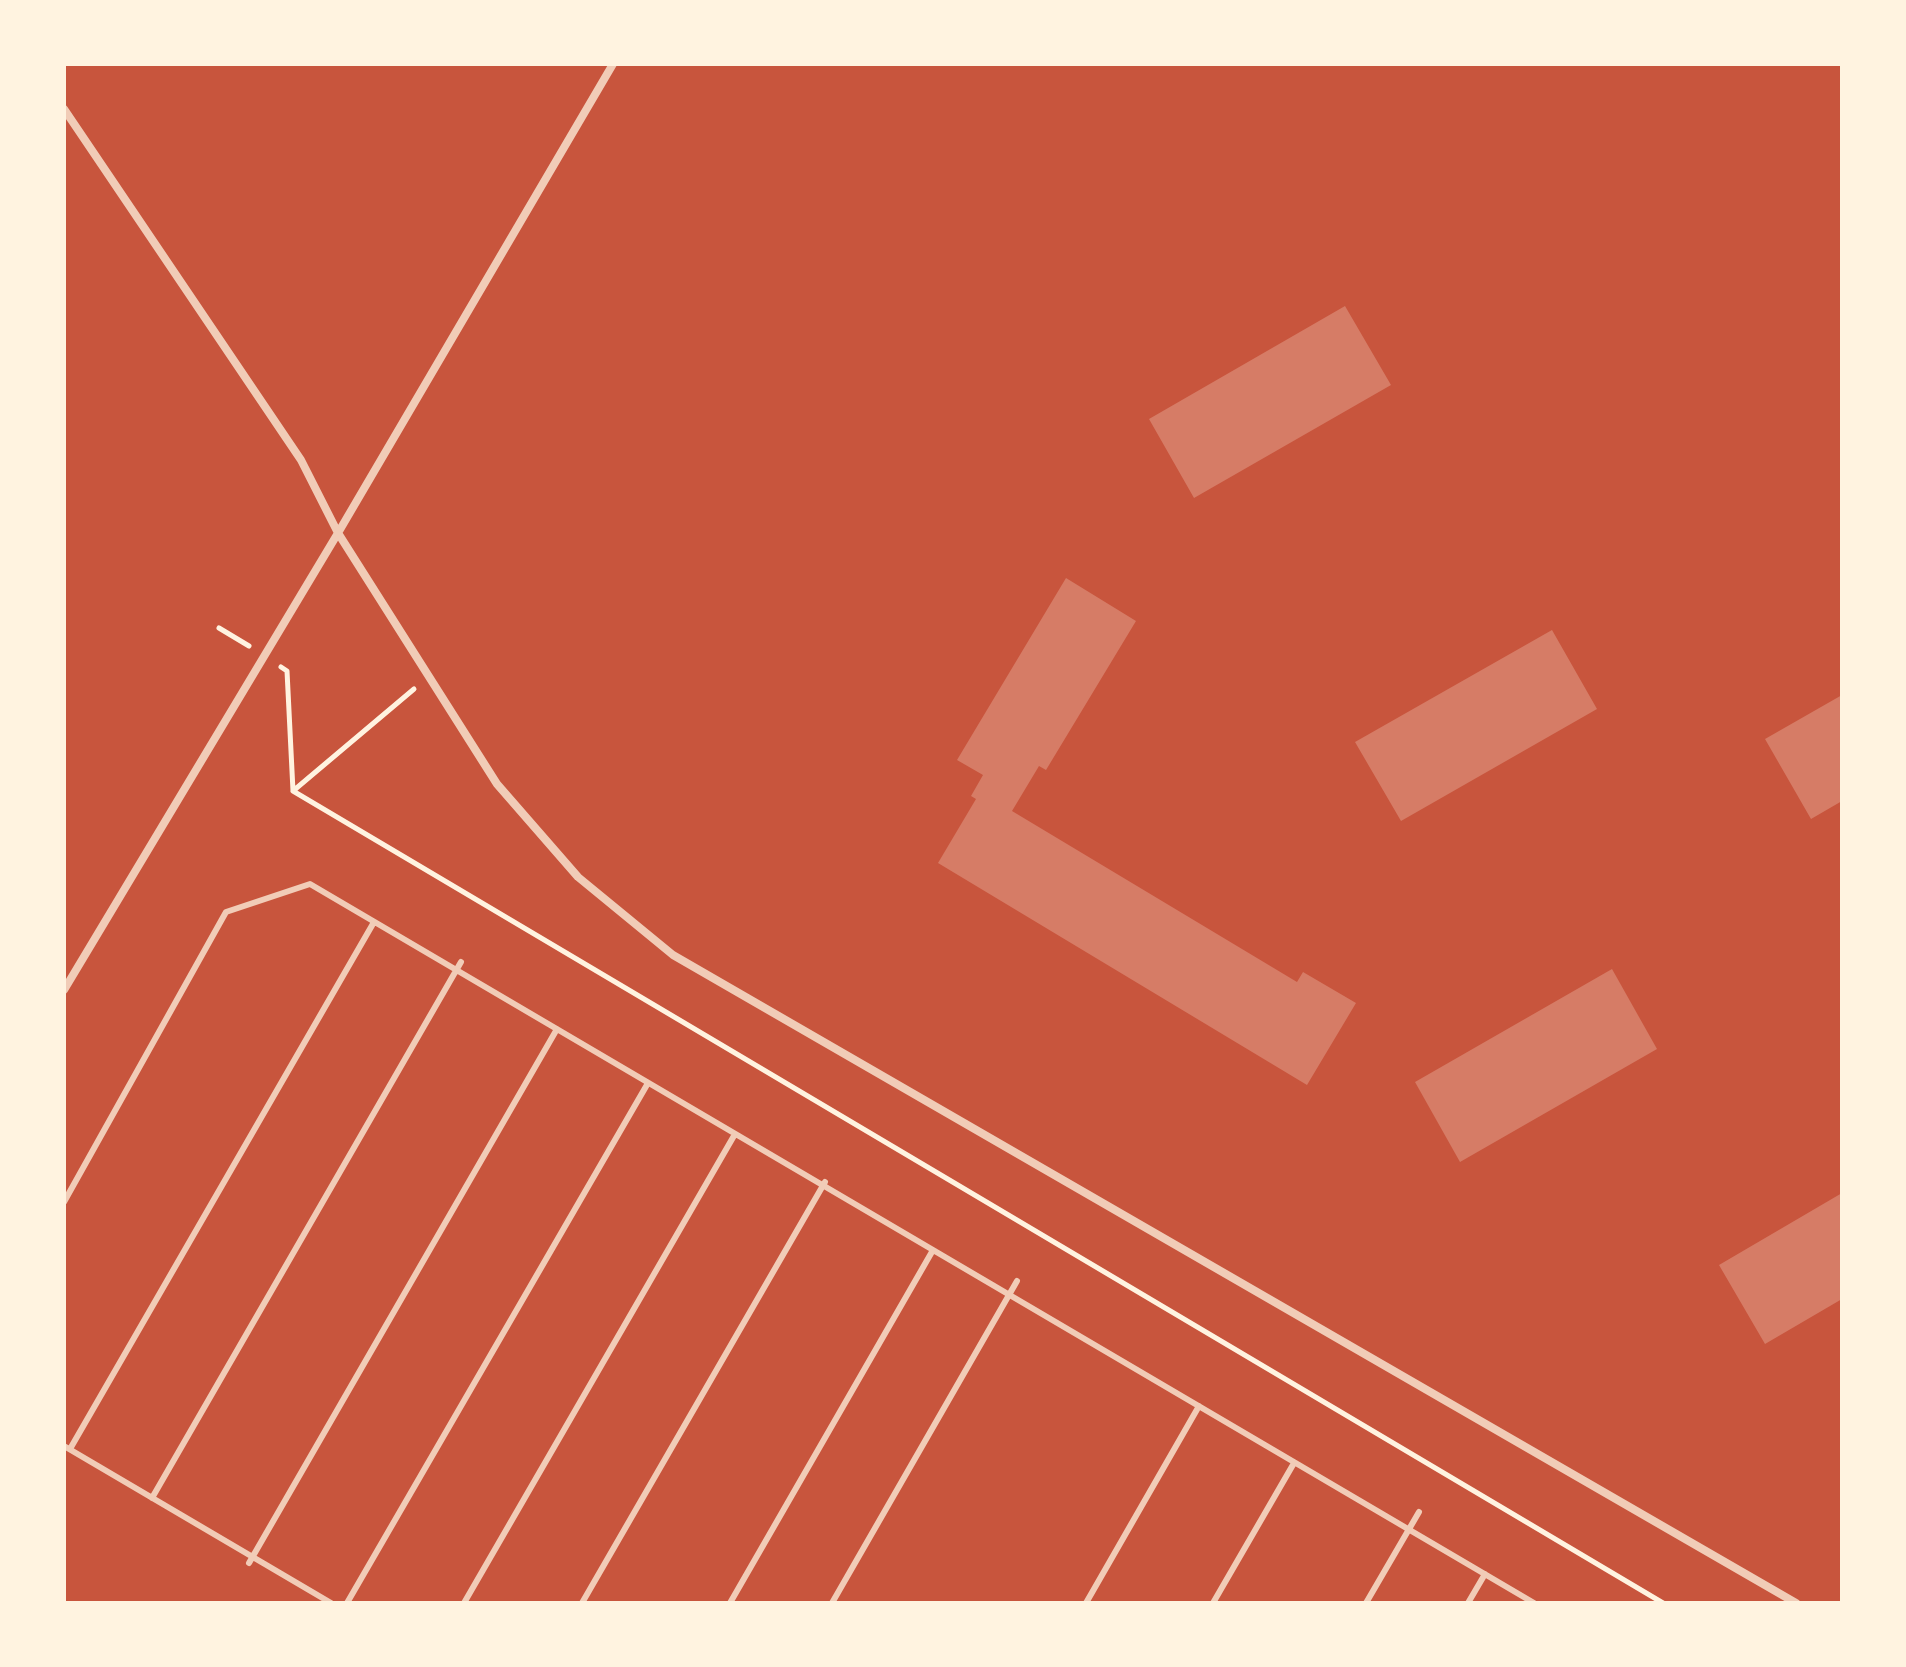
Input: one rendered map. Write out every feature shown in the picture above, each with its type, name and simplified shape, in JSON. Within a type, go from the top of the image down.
[{"type":"street","points":[[64,990],[338,533],[613,64]]},
{"type":"street","points":[[64,109],[301,460],[338,533],[497,784],[578,877],[673,955],[1796,1603]]},
{"type":"lane","points":[[64,1202],[226,912],[310,884],[1534,1603]]},
{"type":"lane","points":[[331,1603],[251,1560],[67,1447],[374,922]]},
{"type":"lane","points":[[152,1498],[461,962]]},
{"type":"lane","points":[[251,1560],[557,1029]]},
{"type":"lane","points":[[347,1603],[648,1083]]},
{"type":"lane","points":[[464,1603],[735,1134]]},
{"type":"lane","points":[[582,1603],[824,1184]]},
{"type":"lane","points":[[730,1603],[933,1250]]},
{"type":"lane","points":[[832,1603],[1017,1281]]},
{"type":"lane","points":[[1086,1603],[1199,1406]]},
{"type":"lane","points":[[1213,1603],[1294,1463]]},
{"type":"lane","points":[[1366,1603],[1419,1512]]},
{"type":"lane","points":[[1468,1603],[1485,1574]]},
{"type":"path","points":[[219,628],[287,671],[293,791]]},
{"type":"path","points":[[293,791],[429,676]]},
{"type":"path","points":[[293,791],[1663,1603]]},
{"type":"building","points":[[1345,306],[1391,385],[1194,498],[1149,419]]},
{"type":"building","points":[[1066,578],[1136,621],[1046,770],[1039,766],[1012,811],[1297,982],[1303,972],[1356,1003],[1307,1085],[938,863],[976,799],[971,796],[983,775],[957,760]]},
{"type":"building","points":[[1552,630],[1597,709],[1401,821],[1355,742]]},
{"type":"building","points":[[1842,695],[1842,801],[1811,819],[1765,739]]},
{"type":"building","points":[[1612,969],[1657,1049],[1460,1162],[1415,1082]]},
{"type":"building","points":[[1842,1193],[1842,1299],[1765,1344],[1719,1265]]}]
